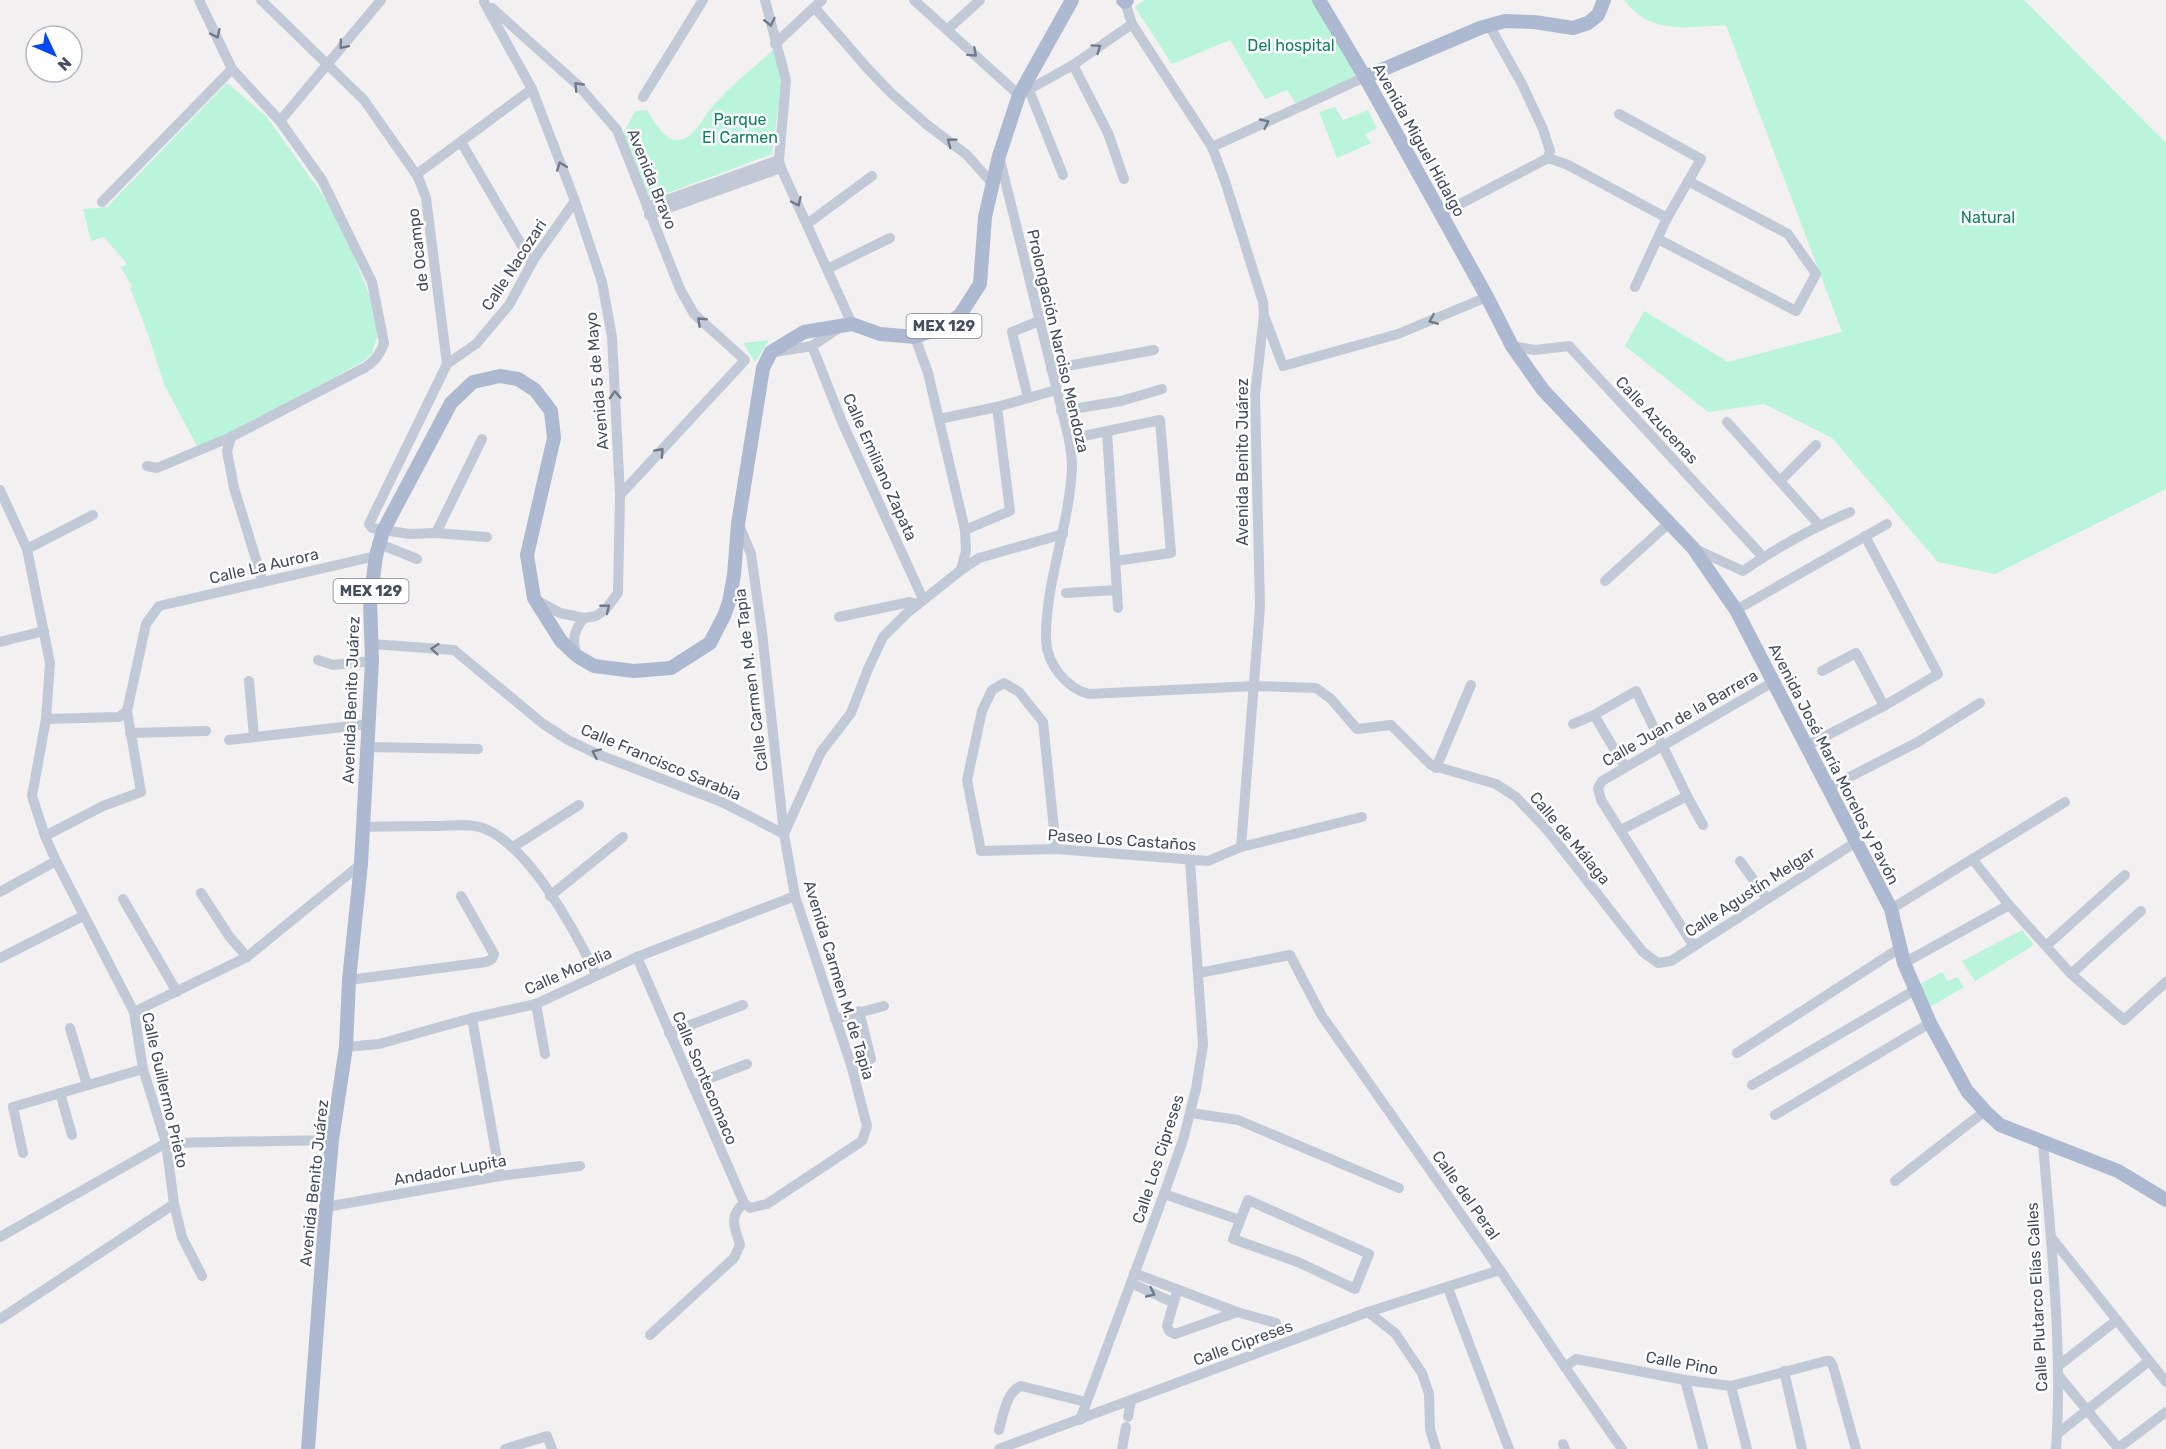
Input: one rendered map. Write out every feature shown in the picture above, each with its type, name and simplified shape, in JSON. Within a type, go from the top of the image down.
[{"type":"main road","name":"MEX 129","points":[[771,352],[804,332],[846,326],[880,334],[915,337],[941,328],[960,315],[980,284],[985,217],[999,156],[1024,89],[1072,0]]},
{"type":"main road","name":"Avenida Miguel Hidalgo","points":[[1319,0],[1365,77],[1487,297]]},
{"type":"main road","points":[[1365,77],[1505,21],[1534,22],[1573,28],[1588,23],[1598,15],[1604,0]]},
{"type":"main road","name":"Avenida José María Morelos y Pavón","points":[[1487,297],[1512,346],[1543,390],[1693,548],[1736,610],[1891,909],[1904,963],[1915,990],[1967,1091],[2000,1125],[2118,1171],[2166,1200]]},
{"type":"main road","name":"Avenida Benito Juárez","points":[[308,1449],[326,1206],[332,1140],[346,1047],[349,981],[361,864],[372,661],[370,601],[380,544],[451,404],[473,382],[500,376],[518,379],[535,390],[551,411],[554,438],[526,555],[534,598],[561,641],[577,656],[594,666],[634,672],[671,668],[710,643],[729,602],[734,575],[738,524],[763,368],[771,352]]},
{"type":"street","points":[[147,466],[157,468],[231,437],[376,360],[384,343],[372,282],[322,180],[280,121],[232,69],[199,0]]},
{"type":"street","name":"de Ocampo","points":[[261,0],[364,100],[418,176],[426,198],[447,364]]},
{"type":"street","points":[[280,121],[381,0]]},
{"type":"street","points":[[643,97],[703,0]]},
{"type":"street","points":[[765,0],[786,80],[780,164],[827,269],[846,326],[812,346],[771,352]]},
{"type":"street","points":[[914,0],[947,30],[1024,89],[1063,175]]},
{"type":"street","points":[[947,30],[980,0]]},
{"type":"street","name":"Avenida 5 de Mayo","points":[[483,1],[533,91],[575,201],[602,282],[612,337],[621,495],[618,593],[606,609],[596,616],[584,618]]},
{"type":"street","name":"Avenida Bravo","points":[[483,1],[579,86],[616,130],[680,289],[694,314],[745,360],[621,495]]},
{"type":"street","name":"Avenida Benito Juárez","points":[[1125,1],[1132,24],[1212,147],[1260,291],[1264,315],[1254,395],[1260,607],[1241,847]]},
{"type":"street","points":[[776,44],[819,4],[868,69],[891,93],[926,124],[967,155],[992,183]]},
{"type":"street","points":[[1024,89],[1073,65],[1132,24]]},
{"type":"street","points":[[1489,26],[1522,84],[1543,129],[1550,146],[1548,158]]},
{"type":"street","points":[[1073,65],[1108,133],[1124,179]]},
{"type":"street","points":[[102,202],[232,69]]},
{"type":"street","points":[[1212,147],[1365,77]]},
{"type":"street","points":[[418,176],[533,91]]},
{"type":"street","points":[[1619,114],[1701,159],[1667,218],[1635,287]]},
{"type":"street","points":[[464,142],[533,261]]},
{"type":"street","name":"Prolongación Narciso Mendoza","points":[[999,156],[1069,439],[1072,465],[1063,534],[1050,601],[1046,642],[1051,660],[1067,684],[1089,694],[1254,686]]},
{"type":"street","points":[[1441,214],[1548,158],[1566,164],[1667,218]]},
{"type":"street","points":[[648,211],[780,164]]},
{"type":"street","points":[[807,224],[872,176]]},
{"type":"street","points":[[1658,239],[1796,311],[1816,274],[1788,234],[1688,182]]},
{"type":"street","name":"Calle Nacozari","points":[[447,364],[476,344],[509,305],[533,261],[575,201]]},
{"type":"street","points":[[827,269],[890,238]]},
{"type":"street","points":[[1264,315],[1283,366],[1398,334],[1487,297]]},
{"type":"street","points":[[1028,398],[1012,332],[1039,321]]},
{"type":"street","points":[[915,337],[928,373],[965,530],[966,551],[961,570]]},
{"type":"street","name":"Calle Emiliano Zapata","points":[[812,346],[842,422],[920,601]]},
{"type":"street","name":"Calle Azucenas","points":[[1512,346],[1535,350],[1569,346],[1763,557]]},
{"type":"street","points":[[1051,369],[1154,350]]},
{"type":"street","points":[[417,559],[380,544],[369,524],[447,364]]},
{"type":"street","points":[[1061,411],[1121,401],[1162,389]]},
{"type":"street","points":[[939,418],[997,407],[1056,390]]},
{"type":"street","points":[[965,530],[1010,511],[997,407]]},
{"type":"street","points":[[1069,439],[1160,420],[1171,554],[1115,561]]},
{"type":"street","points":[[1727,422],[1820,525]]},
{"type":"street","points":[[1107,431],[1119,608]]},
{"type":"street","points":[[231,437],[228,451],[234,488],[263,582]]},
{"type":"street","points":[[436,533],[482,439]]},
{"type":"street","points":[[1780,481],[1816,445]]},
{"type":"street","name":"Calle Guillermo Prieto","points":[[0,490],[27,549],[50,663],[46,719],[32,796],[56,861],[134,1012],[143,1069],[166,1143],[174,1204],[182,1237],[201,1276]]},
{"type":"street","points":[[1693,548],[1743,571],[1820,525],[1850,513]]},
{"type":"street","points":[[27,549],[93,515]]},
{"type":"street","points":[[1605,581],[1669,523]]},
{"type":"street","name":"Calle Carmen M. de Tapia","points":[[738,524],[751,554],[758,598],[784,834]]},
{"type":"street","points":[[1736,610],[1887,524]]},
{"type":"street","name":"Calle La Aurora","points":[[127,711],[146,624],[159,606],[263,582],[409,534],[436,533],[487,537]]},
{"type":"street","points":[[784,834],[821,752],[851,713],[883,637],[920,601],[979,558],[1063,534]]},
{"type":"street","points":[[1806,746],[1884,706],[1938,674],[1865,536]]},
{"type":"street","points":[[1066,593],[1117,590]]},
{"type":"street","points":[[534,598],[560,613],[584,618],[573,636],[577,656]]},
{"type":"street","points":[[839,617],[920,601]]},
{"type":"street","points":[[0,642],[45,631]]},
{"type":"street","name":"Calle Francisco Sarabia","points":[[372,644],[454,650],[542,723],[568,740],[722,802],[784,834]]},
{"type":"street","points":[[1822,671],[1856,653],[1884,706]]},
{"type":"street","points":[[318,660],[333,664],[372,661]]},
{"type":"street","points":[[249,681],[255,737]]},
{"type":"street","name":"Calle Juan de la Barrera","points":[[1621,830],[1601,800],[1599,788],[1602,781],[1773,682]]},
{"type":"street","name":"Paseo Los Castaños","points":[[1056,849],[1043,722],[1019,692],[1004,683],[992,690],[982,711],[967,780],[981,851],[1056,849],[1208,861],[1241,847],[1362,817]]},
{"type":"street","points":[[1436,768],[1471,685]]},
{"type":"street","name":"Calle de Málaga","points":[[1254,686],[1316,688],[1331,699],[1357,729],[1391,725],[1426,761],[1436,768],[1496,784],[1516,797],[1548,831],[1643,952],[1658,963]]},
{"type":"street","points":[[1573,724],[1636,691],[1703,825]]},
{"type":"street","points":[[1828,788],[1918,742],[1980,703]]},
{"type":"street","points":[[45,836],[104,806],[141,792],[127,711],[119,717],[46,719]]},
{"type":"street","points":[[1594,714],[1625,767]]},
{"type":"street","points":[[229,740],[369,724]]},
{"type":"street","points":[[130,733],[206,731]]},
{"type":"street","points":[[367,747],[478,749]]},
{"type":"street","points":[[1687,796],[1621,830],[1693,945]]},
{"type":"street","points":[[1891,909],[2065,802]]},
{"type":"street","points":[[513,847],[579,805]]},
{"type":"street","points":[[363,826],[458,826],[481,828],[500,837],[513,847],[537,875],[580,941],[596,974]]},
{"type":"street","name":"Avenida Carmen M. de Tapia","points":[[747,1205],[767,1204],[862,1141],[867,1126],[852,1068],[795,896],[784,834]]},
{"type":"street","points":[[550,896],[623,837]]},
{"type":"street","name":"Calle Agustín Melgar","points":[[1658,963],[1671,961],[1856,842]]},
{"type":"street","points":[[1973,860],[2009,905],[2071,974],[2124,1020],[2166,982]]},
{"type":"street","points":[[0,892],[56,861]]},
{"type":"street","name":"Calle Los Cipreses","points":[[1080,1420],[1164,1194],[1191,1113],[1203,1044],[1190,861]]},
{"type":"street","points":[[1740,861],[1767,899]]},
{"type":"street","points":[[134,1012],[247,957],[361,864]]},
{"type":"street","points":[[2046,946],[2125,875]]},
{"type":"street","points":[[201,893],[229,936],[247,957]]},
{"type":"street","points":[[349,981],[486,962],[492,959],[494,954],[461,896]]},
{"type":"street","name":"Calle Morelia","points":[[346,1047],[379,1044],[472,1018],[536,1004],[596,974],[795,896]]},
{"type":"street","points":[[123,899],[177,992]]},
{"type":"street","points":[[1904,963],[2009,905]]},
{"type":"street","points":[[2071,974],[2141,911]]},
{"type":"street","points":[[0,958],[83,916]]},
{"type":"street","points":[[1737,1053],[1900,948]]},
{"type":"street","name":"Calle del Peral","points":[[1199,973],[1290,955],[1322,1016],[1500,1269],[1564,1367],[1622,1449]]},
{"type":"street","name":"Calle Sontecomaco","points":[[637,957],[747,1205]]},
{"type":"street","points":[[1752,1085],[1915,990]]},
{"type":"street","points":[[536,1004],[545,1054]]},
{"type":"street","points":[[669,1033],[743,1005]]},
{"type":"street","points":[[835,1019],[884,1006]]},
{"type":"street","points":[[852,1068],[871,1059],[859,1011]]},
{"type":"street","points":[[472,1018],[500,1176]]},
{"type":"street","points":[[1775,1115],[1930,1023]]},
{"type":"street","points":[[70,1028],[87,1085]]},
{"type":"street","points":[[692,1085],[747,1064]]},
{"type":"street","points":[[23,1153],[13,1107],[143,1069]]},
{"type":"street","points":[[60,1093],[72,1135]]},
{"type":"street","points":[[1895,1181],[1985,1112]]},
{"type":"street","points":[[1191,1113],[1238,1120],[1399,1188]]},
{"type":"street","points":[[0,1237],[166,1143],[332,1140]]},
{"type":"street","name":"Calle Plutarco Elías Calles","points":[[2043,1143],[2058,1370],[2056,1449]]},
{"type":"street","name":"Andador Lupita","points":[[326,1206],[500,1176],[580,1166]]},
{"type":"street","points":[[1164,1194],[1240,1220]]},
{"type":"street","points":[[1248,1200],[1369,1254],[1356,1289],[1298,1262],[1233,1239],[1240,1220],[1248,1200]]},
{"type":"street","points":[[0,1318],[174,1204]]},
{"type":"street","points":[[650,1335],[734,1258],[740,1245],[734,1220],[736,1210],[747,1205]]},
{"type":"street","points":[[2051,1237],[2166,1382]]},
{"type":"street","name":"Calle Cipreses","points":[[999,1449],[1368,1312],[1448,1288],[1500,1269]]},
{"type":"street","points":[[1133,1278],[1276,1323]]},
{"type":"street","points":[[1133,1278],[1172,1302]]},
{"type":"street","points":[[1448,1288],[1509,1449]]},
{"type":"street","points":[[1176,1291],[1167,1326],[1174,1334],[1237,1312]]},
{"type":"street","points":[[1368,1312],[1395,1333],[1422,1373],[1429,1394],[1430,1429],[1436,1449]]},
{"type":"street","points":[[2117,1320],[2058,1370],[2118,1449],[2166,1412]]},
{"type":"street","name":"Calle Pino","points":[[1564,1367],[1576,1359],[1685,1380],[1731,1386],[1826,1360],[1830,1361],[1856,1449]]},
{"type":"street","points":[[2057,1434],[2149,1361]]},
{"type":"street","points":[[1784,1371],[1802,1449]]},
{"type":"street","points":[[1685,1380],[1703,1448]]},
{"type":"street","points":[[999,1430],[1010,1396],[1016,1388],[1021,1386],[1086,1402]]},
{"type":"street","points":[[1731,1386],[1747,1449]]},
{"type":"street","points":[[1122,1449],[1131,1400]]},
{"type":"street","points":[[505,1449],[547,1436],[552,1449]]},
{"type":"green space","name":"Del hospital","points":[[1144,0],[1316,0],[1362,78],[1298,107],[1287,90],[1265,99],[1230,40],[1172,64],[1135,7]]},
{"type":"green space","name":"Natural","points":[[1624,0],[2024,0],[2166,143],[2166,489],[1995,574],[1938,562],[1832,438],[1764,404],[1708,412],[1625,346],[1644,311],[1728,362],[1842,332],[1726,25],[1683,27],[1657,24],[1634,11]]},
{"type":"green space","name":"Parque El Carmen","points":[[775,48],[782,79],[772,154],[646,201],[622,136],[635,111],[647,110],[669,138],[684,139],[696,129],[723,95]]},
{"type":"green space","points":[[227,83],[266,116],[327,201],[353,254],[373,305],[378,334],[372,353],[364,361],[265,415],[198,448],[164,384],[130,288],[132,286],[121,267],[127,264],[104,237],[91,241],[83,209],[107,207]]},
{"type":"green space","points":[[1335,107],[1343,120],[1368,110],[1377,128],[1365,135],[1371,143],[1337,158],[1319,112]]},
{"type":"green space","points":[[769,340],[755,362],[743,343]]},
{"type":"green space","points":[[2022,930],[2034,945],[1975,981],[1962,961]]},
{"type":"green space","points":[[1942,972],[1948,981],[1957,977],[1964,987],[1930,1007],[1917,986]]}]
